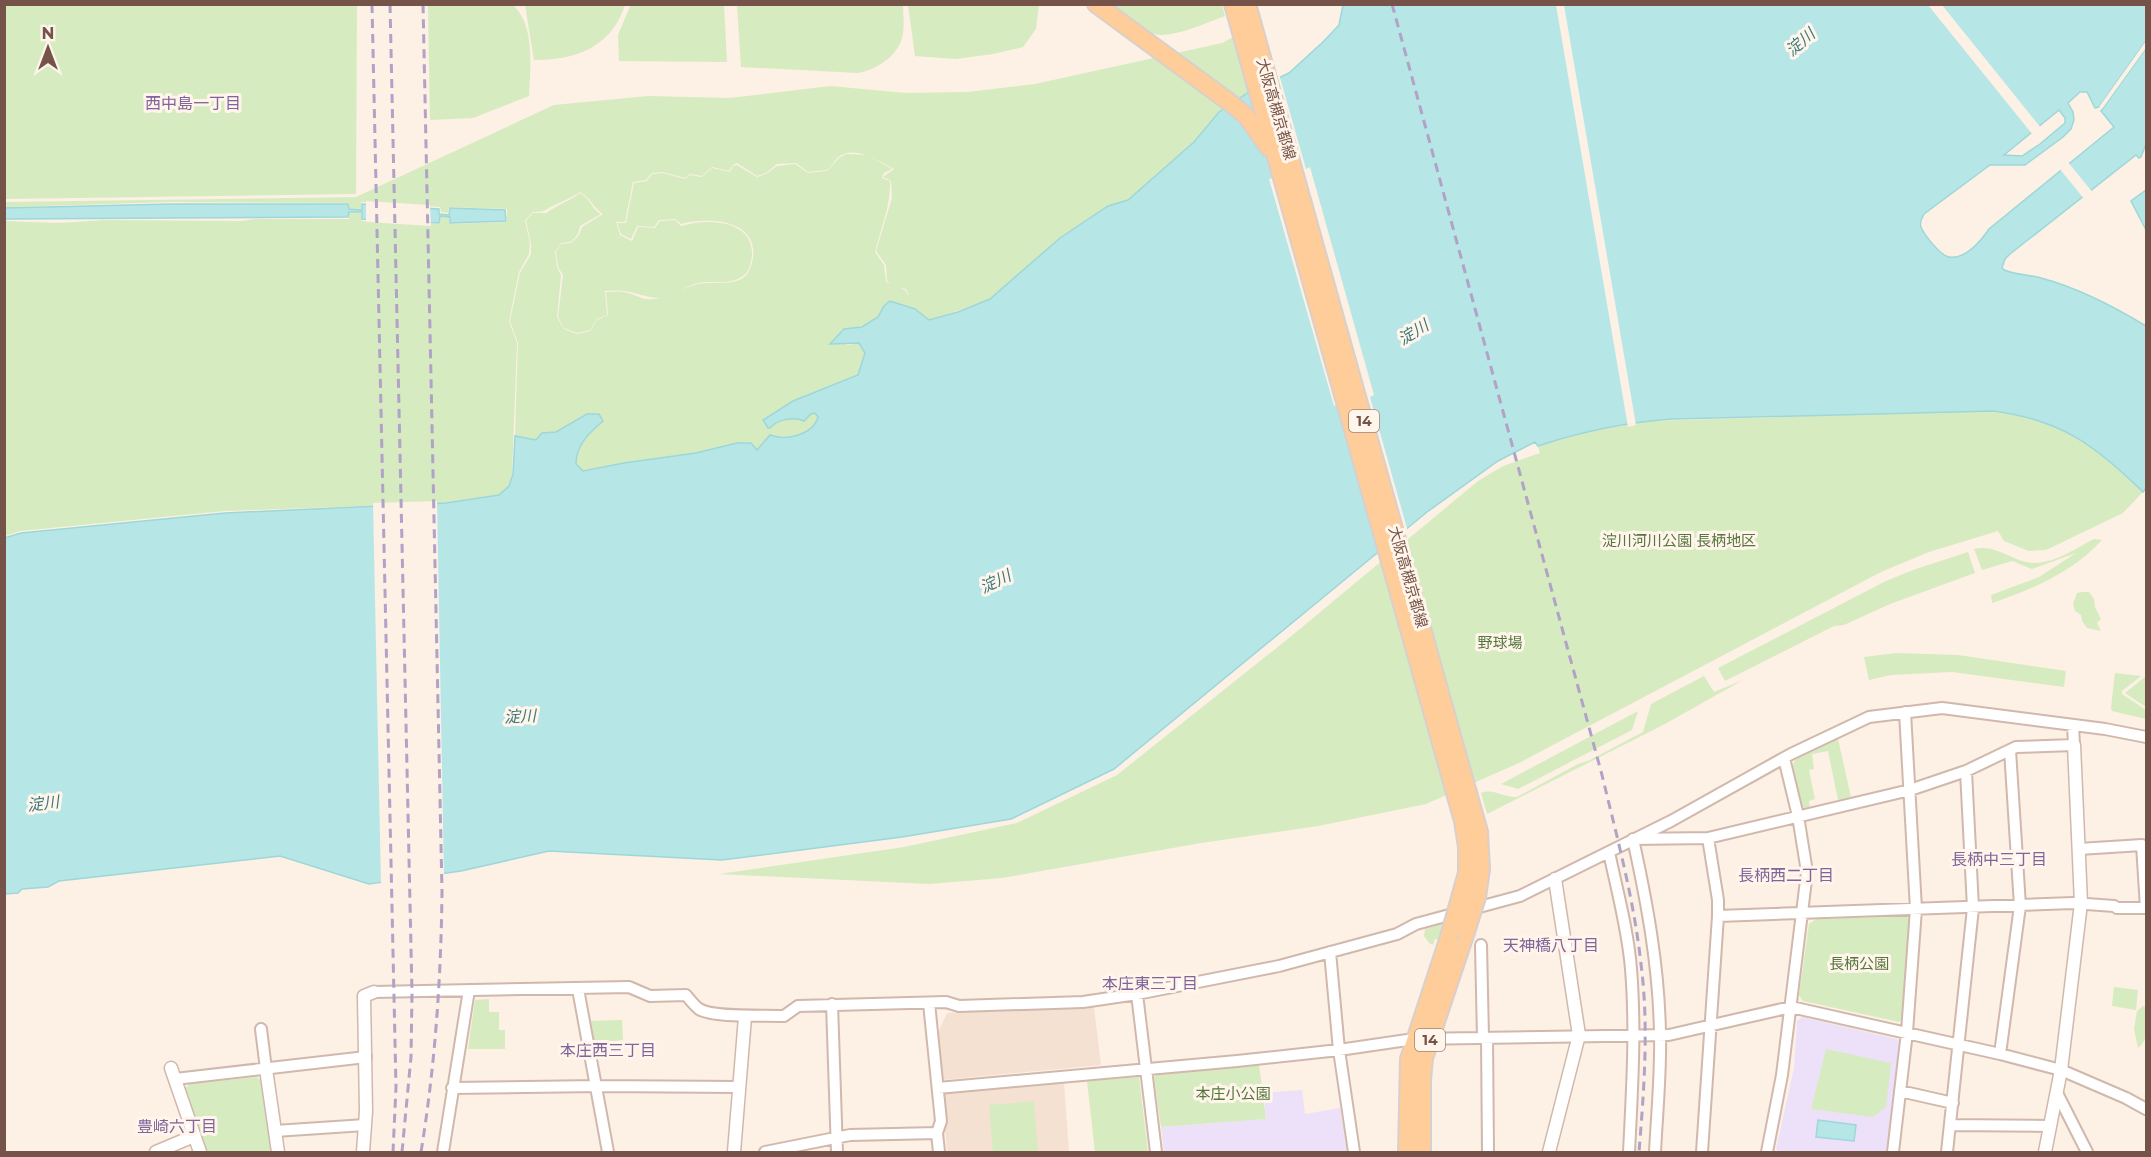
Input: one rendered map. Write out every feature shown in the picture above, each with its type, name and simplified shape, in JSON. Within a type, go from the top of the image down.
[{"type":"main road","name":"大阪高槻京都線","points":[[1096,4],[1232,104],[1253,125],[1277,161]]},
{"type":"main road","name":"大阪高槻京都線","points":[[1233,4],[1463,821],[1473,841]]},
{"type":"main road","name":"大阪高槻京都線","points":[[1247,4],[1473,841],[1477,897],[1466,932],[1422,1039],[1408,1064],[1407,1152]]},
{"type":"main road","name":"大阪高槻京都線","points":[[1422,1152],[1424,1058],[1422,1039],[1449,937],[1474,871]]},
{"type":"street","points":[[363,1152],[369,994],[628,987],[650,996],[686,995],[701,1010],[745,1017],[758,1014],[784,1016],[798,1006],[832,1004],[946,1002],[959,1006],[1083,1002],[1137,994],[1279,966],[1397,934],[1416,924],[1520,896],[1634,839],[1784,758],[1869,717],[1942,708],[2146,736]]},
{"type":"street","points":[[1893,1152],[1907,1032],[1916,909],[1905,712]]},
{"type":"street","points":[[2045,1152],[2061,1070],[2081,903],[2073,726]]},
{"type":"street","points":[[1634,839],[1708,838],[1910,790],[1966,771],[2016,747],[2074,745]]},
{"type":"street","points":[[2000,1054],[2020,906],[2010,750]]},
{"type":"street","points":[[1767,1152],[1782,1075],[1807,872],[1798,816],[1784,758]]},
{"type":"street","points":[[1947,1152],[1973,908],[1966,771]]},
{"type":"street","points":[[1702,1152],[1718,916],[1718,900],[1708,838]]},
{"type":"street","points":[[1634,839],[1653,938],[1657,1035],[1655,1152]]},
{"type":"street","points":[[1718,916],[2081,903],[2117,908],[2146,908],[2142,845],[2079,849]]},
{"type":"street","points":[[1609,852],[1631,967],[1637,1035],[1629,1152]]},
{"type":"street","points":[[1549,1152],[1579,1035],[1555,879]]},
{"type":"street","points":[[1481,945],[1488,1152]]},
{"type":"street","points":[[1330,952],[1339,1050],[1354,1152]]},
{"type":"street","points":[[578,989],[608,1152]]},
{"type":"street","points":[[443,1152],[470,990]]},
{"type":"street","points":[[1137,994],[1156,1152]]},
{"type":"street","points":[[928,1003],[941,1121],[938,1133],[939,1152]]},
{"type":"street","points":[[832,1004],[837,1152]]},
{"type":"street","points":[[938,1088],[1339,1050],[1422,1039],[1657,1035],[1791,1007],[1907,1032],[2061,1070],[2146,1109]]},
{"type":"street","points":[[734,1152],[745,1017]]},
{"type":"street","points":[[261,1029],[278,1152]]},
{"type":"street","points":[[200,1152],[173,1074],[266,1069],[366,1057]]},
{"type":"street","points":[[452,1088],[738,1087]]},
{"type":"street","points":[[1900,1091],[1953,1103]]},
{"type":"street","points":[[2057,1093],[2087,1152]]},
{"type":"street","points":[[275,1131],[365,1125]]},
{"type":"street","points":[[1951,1125],[2050,1126]]},
{"type":"street","points":[[765,1152],[850,1135],[938,1133]]},
{"type":"street","points":[[156,1152],[194,1136]]},
{"type":"shaded area","points":[[1094,1007],[1101,1065],[941,1080],[937,1035],[947,1013]]},
{"type":"shaded area","points":[[1802,1017],[1897,1039],[1901,1045],[1887,1152],[1779,1152],[1776,1149],[1794,1068],[1797,1021]]},
{"type":"shaded area","points":[[1064,1083],[1069,1152],[947,1152],[942,1092]]},
{"type":"shaded area","points":[[1302,1090],[1305,1114],[1340,1108],[1347,1152],[1164,1152],[1161,1127],[1266,1119],[1264,1093]]},
{"type":"green space","points":[[512,4],[520,13],[528,35],[530,47],[529,96],[473,118],[430,120],[428,5]]},
{"type":"green space","points":[[525,4],[625,5],[611,32],[590,49],[564,57],[534,60]]},
{"type":"green space","points":[[631,4],[724,5],[727,62],[619,61],[618,35]]},
{"type":"green space","points":[[4,5],[357,5],[356,194],[5,199]]},
{"type":"green space","points":[[737,5],[903,5],[903,34],[899,45],[885,62],[858,73],[741,67]]},
{"type":"green space","points":[[908,5],[1039,5],[1036,29],[1023,47],[956,59],[915,56]]},
{"type":"green space","points":[[1111,5],[1222,5],[1225,16],[1178,33],[1162,35],[1149,32],[1135,24]]},
{"type":"green space","points":[[1233,37],[1249,92],[1219,112],[1194,142],[1128,200],[1108,206],[1060,238],[990,299],[929,320],[916,309],[890,301],[870,323],[844,329],[847,345],[859,343],[865,353],[858,375],[793,401],[763,419],[770,428],[775,422],[815,413],[818,417],[808,432],[773,439],[764,443],[757,450],[723,446],[696,453],[582,471],[576,464],[580,445],[603,421],[587,414],[556,432],[542,433],[536,440],[515,436],[518,343],[510,321],[520,273],[531,254],[531,244],[526,220],[533,213],[546,213],[580,193],[587,198],[580,192],[546,210],[533,212],[525,220],[530,244],[529,254],[519,272],[509,321],[517,343],[512,474],[509,486],[499,495],[446,503],[225,511],[20,531],[5,536],[5,221],[59,223],[105,220],[349,219],[349,213],[361,213],[362,221],[440,224],[440,217],[449,217],[449,224],[507,222],[507,209],[449,207],[448,213],[441,212],[440,207],[361,202],[361,209],[349,208],[349,203],[171,202],[5,207],[5,202],[356,197],[554,105],[648,96],[730,98],[830,86],[906,93],[968,92],[1035,84],[1222,43]],"holes":[[[846,153],[865,155],[846,154],[827,171],[808,173],[795,164],[777,166],[766,174],[757,177],[737,165],[733,166],[730,172],[712,168],[702,177],[690,175],[685,179],[663,173],[652,174],[647,181],[634,183],[626,223],[617,223],[621,234],[631,239],[637,226],[654,227],[659,220],[675,219],[681,224],[717,221],[740,228],[748,235],[752,245],[753,258],[751,267],[743,278],[733,282],[698,284],[682,290],[693,284],[727,282],[743,276],[751,262],[751,244],[737,228],[715,222],[681,226],[675,220],[660,221],[655,228],[638,227],[632,241],[620,235],[616,222],[625,222],[633,182],[646,180],[652,173],[663,172],[685,178],[690,174],[702,176],[712,167],[729,171],[733,165],[737,163],[757,176],[766,173],[777,164],[796,163],[808,172],[827,170],[838,157]],[[870,157],[894,169],[883,177],[891,181],[892,198],[876,251],[886,265],[887,281],[890,284],[886,282],[884,265],[875,252],[890,190],[890,181],[882,178],[884,173],[892,169]],[[587,198],[603,214],[582,227],[579,235],[571,243],[561,244],[556,252],[558,267],[563,275],[558,317],[564,328],[577,333],[590,330],[597,319],[607,315],[605,291],[621,291],[662,298],[646,299],[630,293],[606,292],[608,315],[597,320],[590,331],[577,334],[564,329],[557,317],[561,275],[557,267],[555,252],[561,243],[571,242],[578,234],[580,226],[601,214],[595,210]]]},
{"type":"green space","points":[[1970,411],[2023,417],[2066,432],[2104,457],[2143,492],[2123,513],[2046,550],[2029,551],[2004,541],[1998,531],[1929,552],[1881,572],[1519,763],[1426,804],[1318,826],[1201,843],[1002,878],[929,884],[719,874],[904,847],[1017,823],[1117,775],[1289,638],[1478,481],[1503,466],[1540,453],[1538,446],[1598,429],[1650,421]]},
{"type":"green space","points":[[2094,539],[2102,540],[2065,570],[2022,592],[1992,603],[1991,595],[2039,577],[2076,553],[2032,569],[2012,561],[1982,570],[1974,549],[1990,549],[2025,562],[2041,563],[2065,555]]},
{"type":"green space","points":[[1968,552],[1975,573],[1890,604],[1844,625],[1834,626],[1725,681],[1718,668],[1886,581]]},
{"type":"green space","points":[[2089,592],[2094,599],[2101,619],[2097,623],[2101,631],[2087,628],[2081,615],[2075,611],[2073,604],[2077,593]]},
{"type":"green space","points":[[1896,653],[1958,655],[2066,671],[2064,687],[1952,672],[1891,675],[1869,680],[1864,657]]},
{"type":"green space","points":[[2115,673],[2141,676],[2122,691],[2122,694],[2146,710],[2146,719],[2112,711]]},
{"type":"green space","points":[[1704,676],[1714,692],[1743,680],[1665,724],[1487,814],[1481,793],[1490,792],[1517,797],[1578,764],[1588,761],[1643,732],[1651,704]]},
{"type":"green space","points":[[2146,678],[2146,707],[2125,693]]},
{"type":"green space","points":[[1638,711],[1632,730],[1518,789],[1501,784]]},
{"type":"green space","points":[[1838,739],[1851,797],[1838,800],[1828,751],[1812,754],[1814,769],[1809,770],[1815,799],[1809,801],[1810,807],[1805,808],[1800,805],[1793,765],[1795,760]]},
{"type":"green space","name":"長柄公園","points":[[1906,916],[1910,920],[1903,1018],[1899,1022],[1803,1001],[1799,995],[1809,924],[1816,919]]},
{"type":"green space","points":[[1446,923],[1440,940],[1435,939],[1433,945],[1429,943],[1424,936],[1425,929]]},
{"type":"green space","points":[[2114,987],[2138,990],[2136,1010],[2112,1006]]},
{"type":"green space","points":[[489,999],[489,1012],[499,1012],[499,1030],[505,1030],[505,1049],[468,1049],[475,1000]]},
{"type":"green space","points":[[2143,1006],[2146,1007],[2147,1029],[2144,1040],[2138,1048],[2134,1029],[2137,1011]]},
{"type":"green space","points":[[622,1020],[623,1040],[615,1041],[616,1048],[596,1051],[591,1021]]},
{"type":"green space","points":[[1826,1049],[1891,1063],[1886,1107],[1873,1117],[1811,1109]]},
{"type":"green space","name":"本庄小公園","points":[[1259,1064],[1266,1119],[1161,1127],[1154,1077],[1158,1073]]},
{"type":"green space","points":[[256,1077],[261,1080],[271,1152],[207,1152],[185,1089],[189,1084]]},
{"type":"green space","points":[[1139,1077],[1148,1152],[1095,1152],[1087,1081]]},
{"type":"green space","points":[[1034,1101],[1038,1152],[993,1152],[989,1105]]},
{"type":"water","name":"淀川","points":[[1343,5],[2146,5],[2146,41],[2099,107],[2095,108],[2087,92],[2080,92],[2068,103],[2074,120],[2071,129],[2063,137],[2025,165],[1990,165],[1924,214],[1920,223],[1929,240],[1946,256],[1955,257],[1967,253],[1989,229],[2114,127],[2101,111],[2146,48],[2146,144],[2141,157],[2136,155],[2010,254],[2005,259],[2002,268],[2009,272],[2055,282],[2082,292],[2146,326],[2146,488],[2143,492],[2092,448],[2057,428],[2038,420],[1992,411],[1674,419],[1605,428],[1538,446],[1535,442],[1498,461],[1427,512],[1114,769],[1011,819],[902,837],[722,860],[549,851],[461,871],[369,884],[280,856],[59,881],[48,887],[22,889],[18,893],[5,894],[4,538],[21,533],[225,513],[446,503],[499,495],[509,486],[513,474],[515,436],[536,440],[542,433],[556,432],[587,414],[599,414],[603,421],[588,435],[578,451],[576,464],[583,471],[696,453],[737,443],[751,443],[757,450],[770,435],[791,437],[798,435],[815,423],[818,417],[815,413],[804,421],[786,420],[770,428],[763,420],[793,401],[858,375],[865,353],[859,343],[830,344],[844,329],[862,327],[878,317],[890,301],[915,309],[929,320],[958,312],[990,299],[1060,238],[1108,206],[1128,200],[1194,142],[1219,112],[1249,92],[1289,73],[1339,25]],"holes":[[[2059,110],[2065,118],[2065,123],[2022,156],[2004,155]]]},
{"type":"water","points":[[2146,190],[2146,230],[2131,201]]},
{"type":"water","points":[[171,204],[348,204],[349,209],[362,210],[362,204],[439,209],[439,214],[449,215],[450,208],[505,210],[506,221],[450,223],[450,217],[440,216],[439,223],[362,219],[362,212],[349,212],[348,217],[5,219],[5,208]]},
{"type":"water","points":[[1818,1120],[1856,1125],[1854,1141],[1816,1137]]},
{"type":"pier","points":[[1556,5],[1564,5],[1636,425],[1628,427]]},
{"type":"pier","points":[[1928,5],[1942,5],[2041,128],[2033,135]]},
{"type":"pier","points":[[2146,41],[2146,48],[2102,109],[2099,107]]},
{"type":"pier","points":[[1279,74],[1306,169],[1310,167],[1374,395],[1370,397],[1408,532],[1381,554],[1339,404],[1334,406],[1269,179],[1275,177],[1266,155],[1234,98],[1256,114],[1251,88]]},
{"type":"pier","points":[[2067,161],[2094,194],[2085,200],[2059,168]]},
{"type":"pier","points":[[366,201],[430,205],[431,226],[366,222]]},
{"type":"pier","points":[[437,501],[444,876],[381,885],[373,503]]},
{"type":"railway","points":[[372,4],[396,1087],[393,1152]]},
{"type":"railway","points":[[390,4],[412,993],[411,1057],[402,1152]]},
{"type":"railway","points":[[421,1152],[436,1023],[442,892],[423,4]]},
{"type":"railway","points":[[1392,4],[1602,775],[1624,869],[1638,940],[1645,1011],[1644,1082],[1639,1152]]},
{"type":"district","name":"西中島一丁目","points":[[193,103]]},
{"type":"district","name":"長柄中三丁目","points":[[1999,859]]},
{"type":"district","name":"長柄西二丁目","points":[[1786,875]]},
{"type":"district","name":"天神橋八丁目","points":[[1551,945]]},
{"type":"district","name":"本庄東三丁目","points":[[1150,983]]},
{"type":"district","name":"本庄西三丁目","points":[[608,1050]]},
{"type":"district","name":"豊崎六丁目","points":[[177,1126]]},
{"type":"park label","name":"淀川河川公園 長柄地区","points":[[1679,541]]},
{"type":"park label","name":"野球場","points":[[1500,643]]}]
